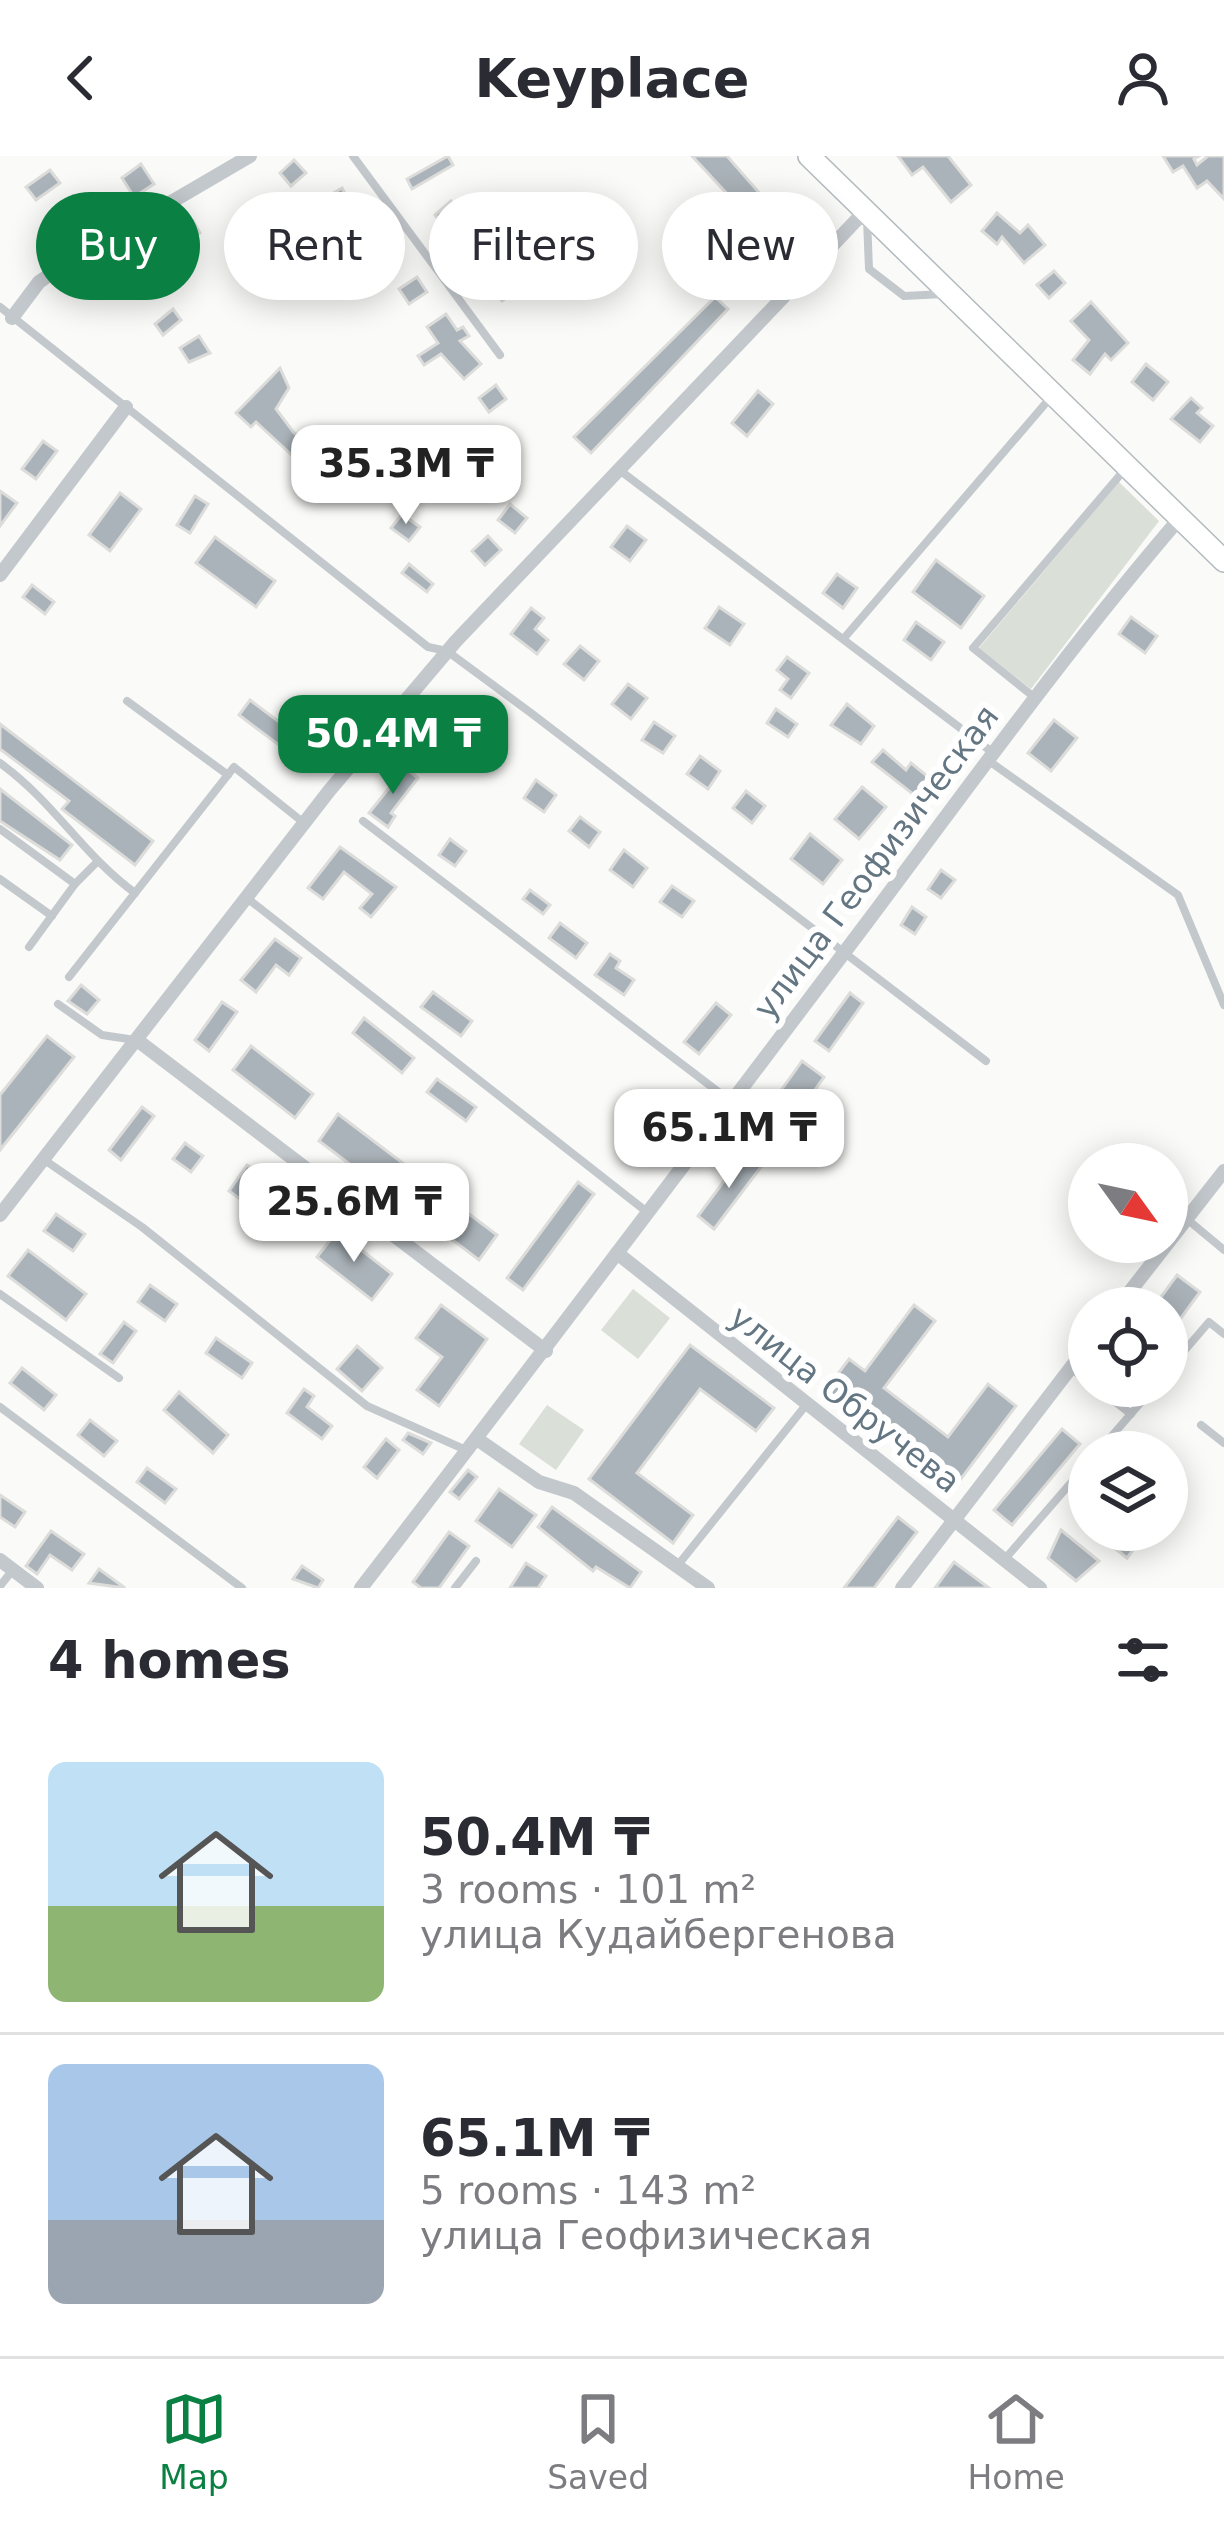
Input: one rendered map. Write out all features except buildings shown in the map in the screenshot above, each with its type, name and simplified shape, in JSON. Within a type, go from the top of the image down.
[{"type":"main road","points":[[809,156],[1224,561]]},
{"type":"street","points":[[6,312],[67,262],[250,156]]},
{"type":"street","points":[[0,1215],[304,823],[447,651],[866,210]]},
{"type":"street","points":[[0,575],[126,407]]},
{"type":"street","name":"улица Геофизическая","points":[[362,1588],[546,1352],[729,1100],[1035,698],[1180,518]]},
{"type":"street","points":[[137,1040],[546,1352]]},
{"type":"street","points":[[1188,1216],[1224,1171]]},
{"type":"street","name":"улица Обручева","points":[[617,1253],[1040,1588]]},
{"type":"street","points":[[1133,1287],[1152,1263]]},
{"type":"street","points":[[908,1586],[952,1519],[1068,1371]]},
{"type":"street","points":[[472,1445],[539,1482],[574,1493],[708,1588]]},
{"type":"street","points":[[6,1565],[37,1588]]},
{"type":"lane","points":[[352,156],[500,355]]},
{"type":"lane","points":[[866,210],[869,269],[911,298],[951,292]]},
{"type":"lane","points":[[6,312],[428,647],[447,651],[986,1061]]},
{"type":"lane","points":[[845,637],[1054,394]]},
{"type":"lane","points":[[1035,698],[973,648],[1127,465]]},
{"type":"lane","points":[[617,469],[845,637],[991,757],[1178,895],[1224,1005]]},
{"type":"lane","points":[[127,701],[228,775]]},
{"type":"lane","points":[[0,764],[42,794],[96,864],[135,893]]},
{"type":"lane","points":[[69,977],[234,767],[304,823]]},
{"type":"lane","points":[[363,821],[729,1100]]},
{"type":"lane","points":[[0,829],[75,884]]},
{"type":"lane","points":[[29,947],[75,884],[96,864]]},
{"type":"lane","points":[[0,880],[52,916]]},
{"type":"lane","points":[[246,897],[647,1212]]},
{"type":"lane","points":[[58,1004],[102,1035],[137,1040]]},
{"type":"lane","points":[[43,1159],[142,1227],[367,1406],[472,1445]]},
{"type":"lane","points":[[1188,1221],[1224,1250]]},
{"type":"lane","points":[[0,1294],[119,1378]]},
{"type":"lane","points":[[1188,1346],[1208,1322],[1224,1334]]},
{"type":"lane","points":[[678,1565],[807,1404]]},
{"type":"lane","points":[[0,1407],[242,1588]]},
{"type":"lane","points":[[1122,1407],[1131,1414]]},
{"type":"lane","points":[[1116,1431],[1137,1407]]},
{"type":"lane","points":[[1201,1426],[1224,1443]]},
{"type":"lane","points":[[1004,1560],[1068,1486]]},
{"type":"lane","points":[[455,1588],[476,1561]]},
{"type":"lane","points":[[0,1586],[6,1565]]},
{"type":"shaded area","points":[[1119,482],[1159,521],[1031,689],[979,648]]},
{"type":"shaded area","points":[[633,1289],[670,1318],[638,1359],[601,1330]]},
{"type":"shaded area","points":[[547,1405],[584,1430],[556,1470],[519,1444]]}]
